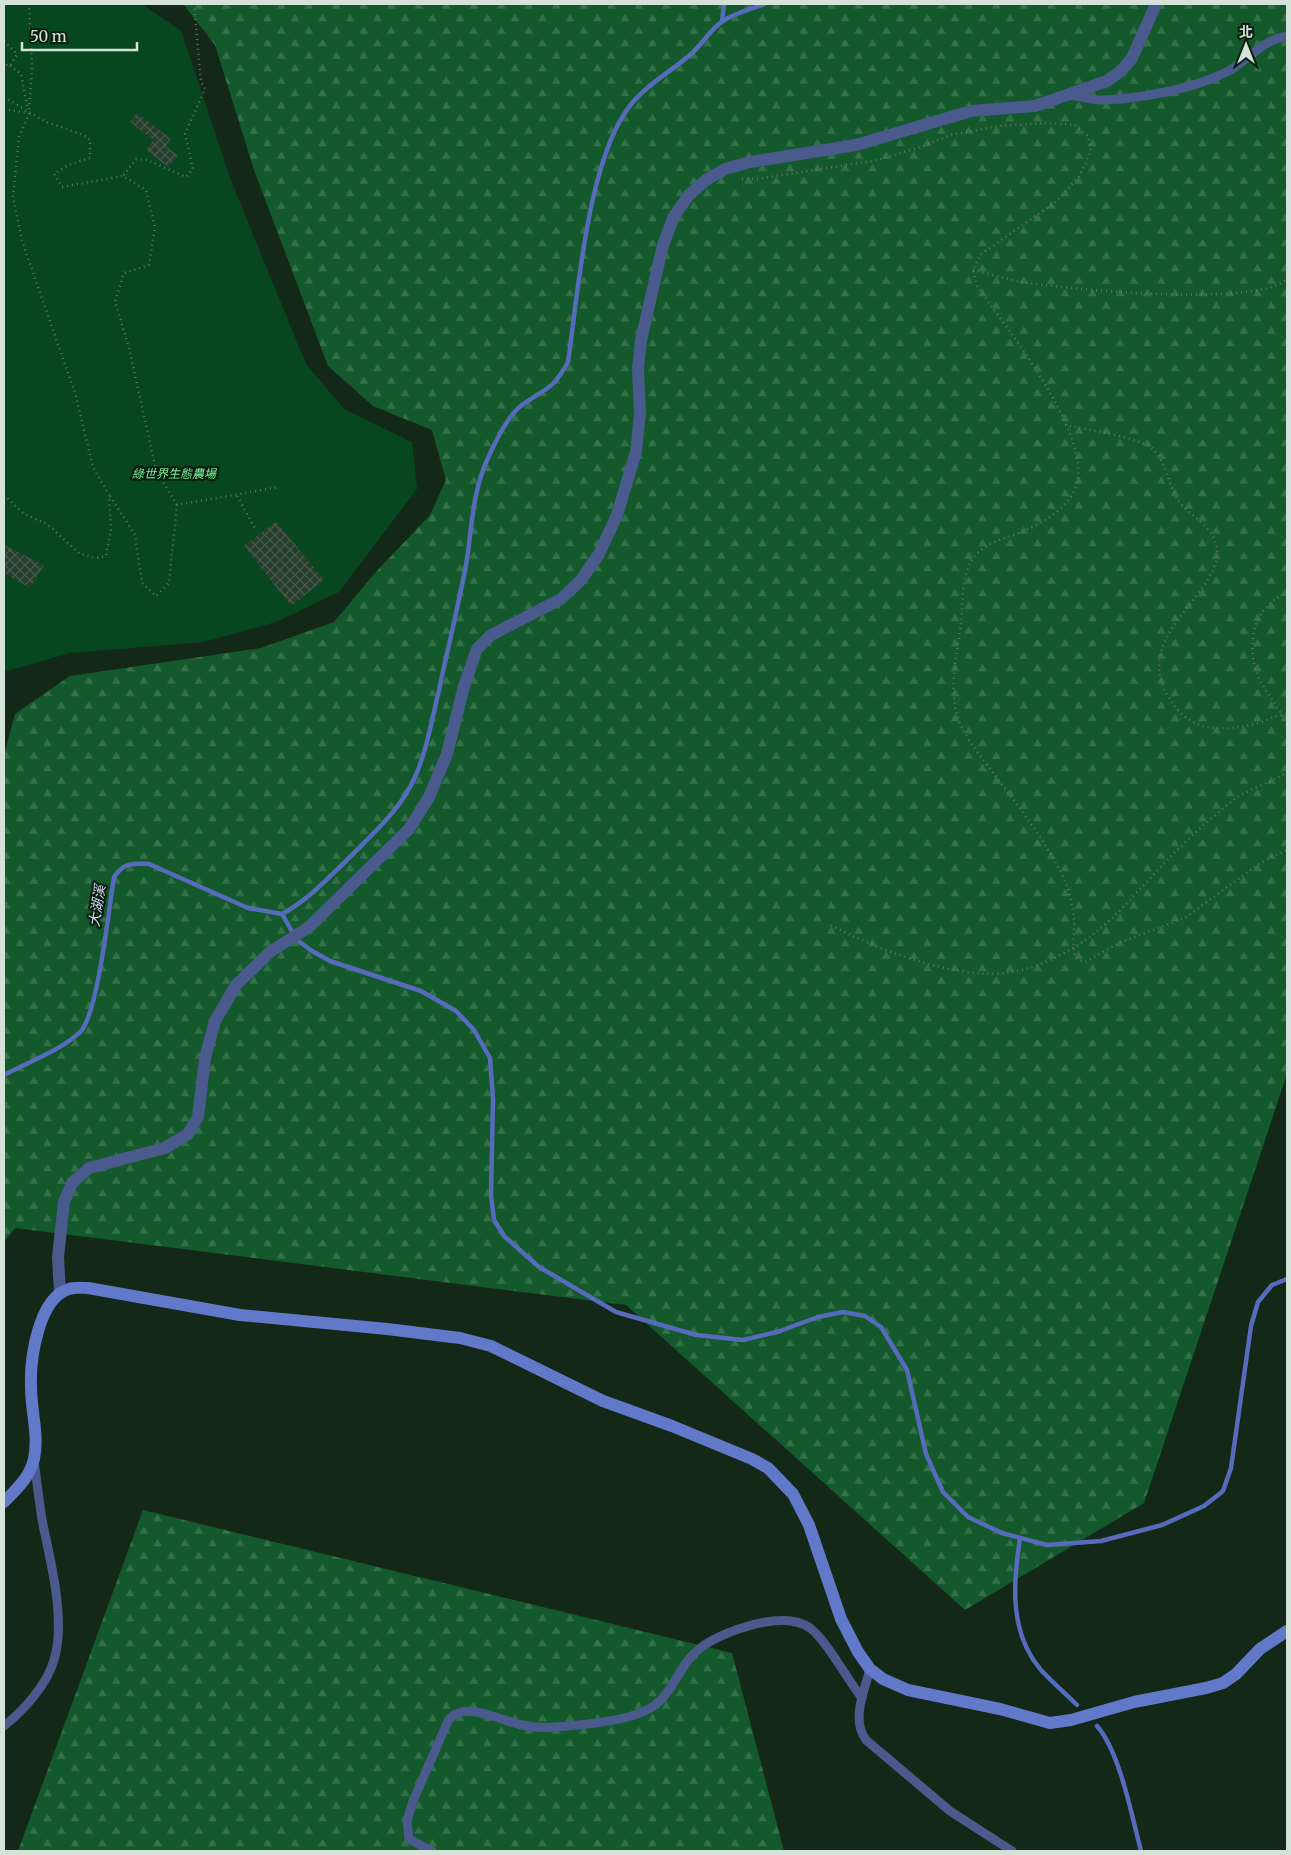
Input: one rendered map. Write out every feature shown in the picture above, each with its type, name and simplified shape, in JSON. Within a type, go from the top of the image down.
[{"type":"street","points":[[60,1294],[58,1257],[64,1202],[72,1183],[89,1168],[165,1148],[188,1134],[198,1117],[205,1058],[215,1022],[236,985],[270,952],[304,930],[409,829],[429,797],[447,754],[468,671],[477,649],[491,636],[561,600],[581,580],[599,554],[617,515],[640,434],[638,368],[641,340],[663,245],[674,216],[689,195],[712,176],[725,169],[750,162],[856,145],[971,111],[1035,106],[1072,95],[1108,81],[1121,71],[1132,58],[1156,4]]},
{"type":"street","points":[[4,1502],[27,1477],[34,1460],[36,1438],[30,1388],[32,1360],[38,1331],[49,1306],[60,1294],[70,1289],[88,1288],[240,1315],[387,1329],[491,1346],[603,1401],[672,1426],[752,1459],[768,1468],[793,1494],[809,1525],[841,1619],[870,1669],[883,1679],[908,1690],[1000,1709],[1030,1719],[1050,1723],[1071,1720],[1134,1702],[1206,1688],[1222,1683],[1236,1674],[1260,1649],[1287,1631]]},
{"type":"lane","points":[[1072,95],[1099,100],[1121,99],[1171,90],[1218,76],[1235,67],[1263,44],[1287,36]]},
{"type":"lane","points":[[4,1726],[15,1717],[44,1682],[54,1660],[58,1632],[56,1592],[34,1460]]},
{"type":"lane","points":[[432,1851],[409,1839],[407,1821],[448,1721],[458,1712],[468,1711],[521,1725],[542,1728],[609,1721],[655,1705],[684,1664],[699,1649],[736,1629],[757,1623],[782,1621],[798,1623],[809,1628],[820,1639],[862,1698]]},
{"type":"lane","points":[[870,1669],[859,1714],[859,1731],[866,1740],[950,1810],[1012,1851]]},
{"type":"path","points":[[4,109],[29,114],[86,136],[90,140],[90,158],[68,165],[54,174],[62,187],[123,176],[146,190],[155,228],[149,265],[124,274],[115,302],[129,348],[156,470],[177,505],[169,583],[156,596],[142,583],[136,535],[93,467],[75,392],[22,241],[14,186],[19,137],[29,114],[32,38],[30,4]]},
{"type":"path","points":[[123,176],[136,159],[147,160],[186,177],[193,169],[185,134],[205,89],[201,82],[194,4]]},
{"type":"path","points":[[4,41],[17,54],[10,66]]},
{"type":"path","points":[[4,64],[21,74],[29,114]]},
{"type":"path","points":[[4,97],[29,114]]},
{"type":"path","points":[[740,179],[757,179],[878,160],[924,146],[950,135],[999,126],[1049,123],[1075,125],[1088,136],[1091,151],[1080,175],[1057,201],[980,255],[973,270],[977,286],[1054,395],[1074,447],[1078,470],[1076,486],[1065,505],[1028,530],[999,539],[982,549],[967,568],[955,678],[954,701],[957,716],[965,732],[1052,854],[1069,891],[1074,920],[1073,946],[1078,960],[1085,962],[1121,942],[1170,925],[1206,904],[1260,862],[1287,850]]},
{"type":"path","points":[[973,270],[1017,281],[1099,290],[1216,295],[1255,291],[1287,279]]},
{"type":"path","points":[[1065,425],[1138,441],[1152,448],[1160,460],[1178,500],[1211,534],[1218,549],[1210,578],[1170,629],[1159,654],[1157,672],[1164,691],[1175,707],[1191,722],[1211,728],[1244,726],[1259,723],[1281,714],[1287,714]]},
{"type":"path","points":[[177,505],[280,487]]},
{"type":"path","points":[[4,495],[24,514],[47,524],[60,534],[80,554],[97,558],[106,556],[110,530],[109,495]]},
{"type":"path","points":[[236,496],[256,530]]},
{"type":"path","points":[[1287,592],[1274,600],[1262,612],[1256,627],[1252,648],[1254,668],[1261,684],[1281,714],[1287,727]]},
{"type":"path","points":[[831,925],[855,938],[915,961],[969,971],[1003,973],[1029,969],[1091,936],[1193,835],[1232,800],[1287,772]]},
{"type":"green space","name":"綠世界生態農場","points":[[4,4],[142,4],[181,31],[230,178],[306,364],[344,409],[412,442],[417,489],[339,592],[276,622],[204,642],[70,653],[4,672]]},
{"type":"green space","points":[[183,4],[1287,4],[1287,1074],[1144,1503],[965,1610],[626,1305],[15,1228],[4,1242],[4,755],[15,714],[70,676],[261,648],[334,622],[374,574],[430,515],[446,480],[432,430],[373,406],[328,366],[254,170],[215,45]]},
{"type":"green space","points":[[143,1510],[732,1653],[784,1851],[18,1851]]},
{"type":"building","points":[[137,113],[171,139],[166,146],[178,156],[168,167],[146,150],[153,140],[130,122]]},
{"type":"building","points":[[276,521],[324,580],[291,606],[244,546]]},
{"type":"building","points":[[4,545],[44,565],[30,588],[4,573]]},
{"type":"waterway","points":[[722,21],[724,4]]},
{"type":"waterway","points":[[282,914],[316,890],[375,832],[402,801],[415,777],[429,734],[453,628],[466,565],[473,511],[483,471],[506,422],[522,405],[553,384],[568,362],[587,226],[605,155],[618,125],[633,102],[691,54],[718,24],[743,11],[765,4]]},
{"type":"waterway","name":"大湖溪","points":[[4,1075],[55,1050],[74,1038],[81,1031],[93,1003],[98,982],[114,877],[125,866],[149,864],[248,908],[282,914]]},
{"type":"waterway","points":[[282,914],[297,940],[312,951],[330,961],[421,991],[456,1011],[474,1030],[490,1058],[493,1099],[491,1195],[494,1220],[504,1236],[539,1267],[616,1312],[696,1335],[743,1340],[777,1332],[818,1317],[843,1312],[865,1316],[881,1327],[907,1370],[926,1454],[943,1492],[968,1517],[1002,1533],[1047,1545],[1101,1541],[1162,1525],[1204,1506],[1223,1491],[1231,1468],[1251,1326],[1258,1302],[1272,1285],[1287,1279]]},
{"type":"waterway","points":[[1020,1538],[1015,1590],[1018,1624],[1023,1640],[1041,1670],[1077,1705]]},
{"type":"waterway","points":[[1097,1726],[1105,1737],[1119,1768],[1141,1851]]}]
